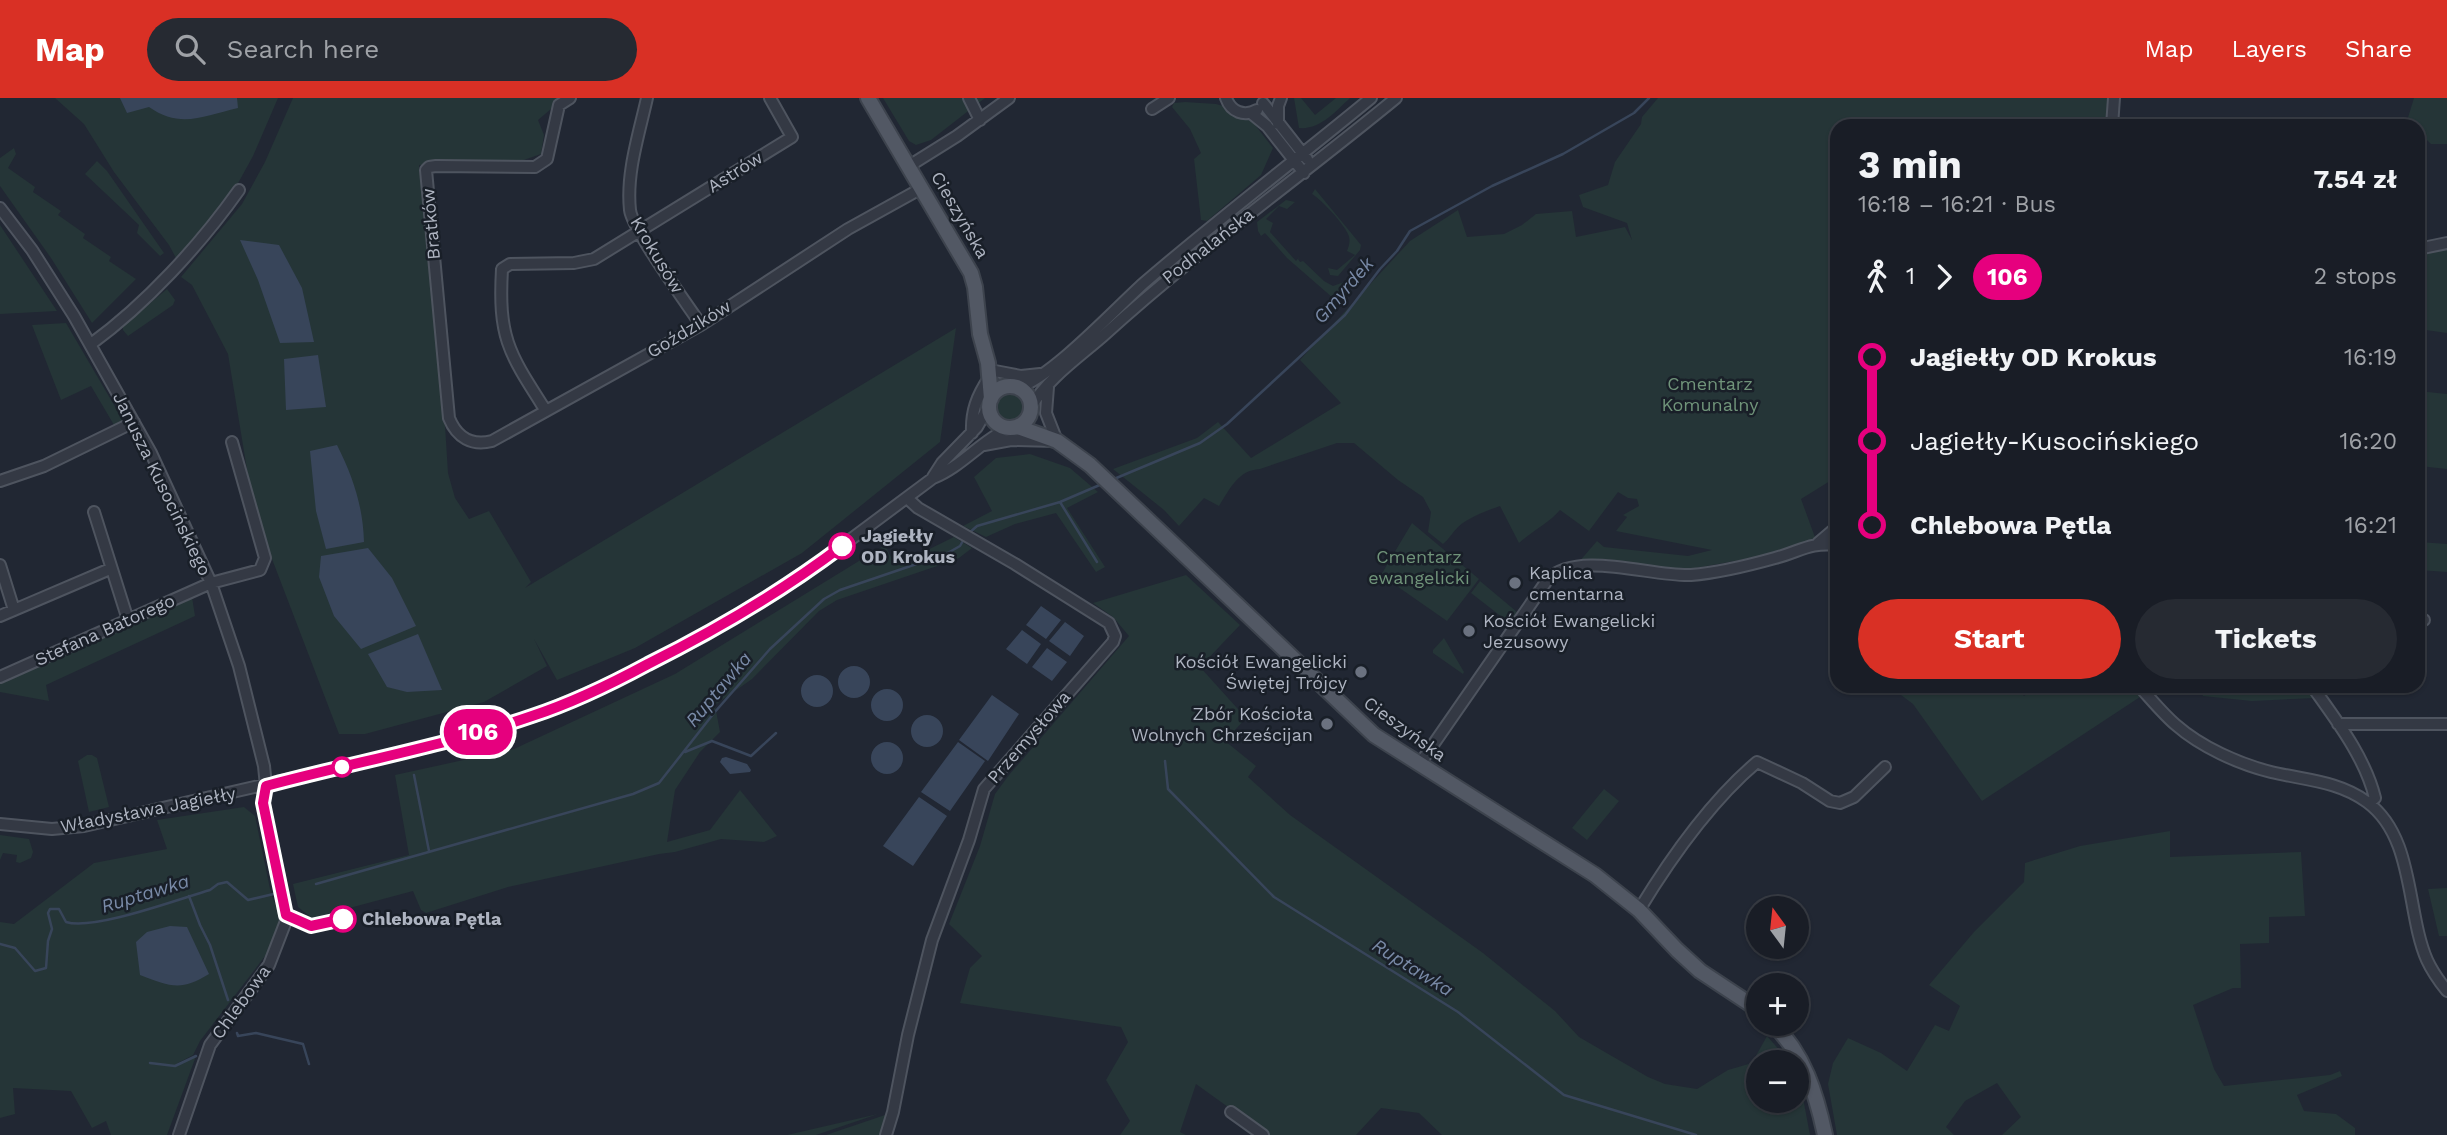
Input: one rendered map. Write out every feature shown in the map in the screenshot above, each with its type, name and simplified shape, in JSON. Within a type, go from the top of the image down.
[{"type":"main road","name":"Cieszyńska","points":[[868,98],[971,273],[980,334],[991,370],[990,403]]},
{"type":"main road","points":[[991,370],[1028,397],[1031,408],[1027,421],[1012,428],[994,421],[990,403],[998,390],[1014,387]]},
{"type":"main road","name":"Cieszyńska","points":[[1031,408],[1057,442],[1096,470],[1374,735],[1595,875],[1639,910],[1700,971],[1746,1001]]},
{"type":"main road","name":"Cieszyńska","points":[[1012,428],[1057,442]]},
{"type":"main road","points":[[1784,1036],[1794,1048],[1804,1067],[1825,1135]]},
{"type":"street","name":"Bratków","points":[[453,428],[449,418],[426,170],[436,166],[535,167],[547,159],[559,105],[570,98]]},
{"type":"street","name":"Krokusów","points":[[647,98],[631,176],[630,213],[701,325]]},
{"type":"street","name":"Astrów","points":[[640,231],[792,136],[770,98]]},
{"type":"street","points":[[969,98],[980,120]]},
{"type":"street","points":[[909,166],[1009,98]]},
{"type":"street","points":[[1152,109],[1169,98]]},
{"type":"street","points":[[1213,98],[1226,100],[1239,113],[1251,113],[1286,142],[1304,163]]},
{"type":"street","points":[[1278,124],[1281,98]]},
{"type":"street","name":"Podhalańska","points":[[1031,408],[1049,384],[1155,288],[1279,191],[1326,135],[1371,98]]},
{"type":"street","name":"Podhalańska","points":[[1014,387],[1030,383],[1064,356],[1174,258],[1277,175],[1328,154],[1396,98]]},
{"type":"street","points":[[2112,119],[2114,98]]},
{"type":"street","points":[[1251,113],[1265,100],[1286,142],[1284,160],[1277,175]]},
{"type":"street","points":[[1286,142],[1309,141],[1326,135]]},
{"type":"street","name":"Goździków","points":[[453,428],[462,438],[482,443],[492,442],[701,325],[848,229],[922,188]]},
{"type":"street","points":[[91,344],[113,327],[175,267],[210,230],[239,190]]},
{"type":"street","name":"Janusza Kusocińskiego","points":[[0,208],[32,250],[91,344],[134,422],[211,583],[239,666],[264,766],[266,786]]},
{"type":"street","points":[[546,411],[513,359],[506,342],[500,308],[502,269],[510,264],[594,259],[640,231]]},
{"type":"street","points":[[2425,248],[2447,243]]},
{"type":"street","points":[[972,433],[975,401],[991,370],[1021,376],[1040,374]]},
{"type":"street","points":[[980,446],[1011,440],[1057,442],[1046,413],[1049,384]]},
{"type":"street","name":"Władysława Jagiełły","points":[[933,478],[942,463],[972,433],[990,403]]},
{"type":"street","points":[[0,481],[44,466],[134,422]]},
{"type":"street","name":"Władysława Jagiełły","points":[[0,824],[69,828],[266,786],[416,750],[534,716],[609,684],[704,636],[803,575],[933,478],[948,472],[980,446],[1012,428]]},
{"type":"street","name":"Stefana Batorego","points":[[0,677],[211,583],[260,570],[265,558],[232,442]]},
{"type":"street","name":"Przemysłowa","points":[[886,1135],[932,940],[969,840],[984,789],[1113,642],[1115,636],[1109,623],[918,508],[907,498]]},
{"type":"street","points":[[94,512],[128,620]]},
{"type":"street","points":[[1419,765],[1548,579],[1558,572],[1568,568],[1604,566],[1693,575],[1777,558],[1818,543],[1830,533]]},
{"type":"street","points":[[1818,543],[1830,544]]},
{"type":"street","points":[[0,565],[14,610]]},
{"type":"street","points":[[0,616],[110,569]]},
{"type":"street","points":[[2146,693],[2176,725],[2198,741],[2244,764],[2318,780],[2369,803],[2393,836],[2410,885],[2426,959],[2447,991]]},
{"type":"street","points":[[2317,693],[2371,779],[2375,798],[2369,803]]},
{"type":"street","points":[[2338,723],[2447,724]]},
{"type":"street","points":[[1639,910],[1693,832],[1739,777],[1757,762],[1802,783],[1830,802],[1840,803],[1854,797],[1885,767]]},
{"type":"street","name":"Chlebowa","points":[[179,1135],[210,1045],[269,965],[286,921],[263,803],[266,786]]},
{"type":"street","points":[[1231,1112],[1262,1135]]},
{"type":"green space","points":[[55,98],[278,98],[253,156],[231,196],[176,258],[114,172],[84,124]]},
{"type":"green space","points":[[293,98],[564,98],[538,120],[544,135],[541,154],[518,162],[419,165],[441,362],[448,473],[455,498],[469,519],[489,511],[531,582],[525,588],[956,328],[940,442],[802,553],[635,648],[557,680],[534,639],[547,666],[484,702],[365,734],[339,734],[254,512],[228,354],[192,285],[181,277],[242,204],[265,162]]},
{"type":"green space","points":[[883,98],[985,98],[931,140],[916,145],[909,141]]},
{"type":"green space","points":[[1294,98],[1301,98],[1315,115],[1336,98],[1350,98],[1321,123],[1299,128]]},
{"type":"green space","name":"Cmentarz Komunalny","points":[[1658,98],[2118,98],[2116,119],[1830,119],[1830,481],[1801,499],[1816,540],[1779,553],[1679,571],[1578,563],[1597,541],[1604,547],[1688,556],[1712,550],[1616,531],[1627,517],[1623,515],[1639,506],[1637,499],[1628,498],[1618,492],[1589,531],[1560,510],[1519,543],[1500,506],[1462,523],[1443,544],[1428,532],[1431,512],[1423,497],[1354,443],[1337,443],[1252,470],[1235,482],[1219,506],[1204,498],[1179,526],[1164,510],[1113,469],[1197,438],[1218,422],[1251,458],[1341,403],[1300,360],[1410,241],[1458,210],[1467,237],[1504,234],[1536,214],[1572,211],[1576,237],[1625,227],[1632,240],[1627,223],[1583,207],[1579,195],[1608,185],[1615,162],[1641,124],[1642,117]]},
{"type":"green space","points":[[2414,98],[2447,98],[2447,144],[2431,144],[2425,138],[2425,119],[2408,119]]},
{"type":"green space","points":[[1174,103],[1216,104],[1235,116],[1252,121],[1273,148],[1261,175],[1207,221],[1201,220],[1194,159],[1201,153],[1190,129],[1172,107]]},
{"type":"green space","points":[[14,148],[16,154],[8,168],[35,187],[33,192],[61,211],[58,215],[85,234],[83,238],[111,257],[109,261],[136,279],[92,323],[51,258],[0,186],[0,158]]},
{"type":"green space","points":[[97,161],[107,171],[164,253],[160,256],[137,233],[139,225],[85,174]]},
{"type":"green space","points":[[1315,189],[1361,245],[1360,250],[1338,276],[1330,275],[1328,268],[1337,270],[1355,255],[1347,251],[1349,238],[1342,224],[1312,194]]},
{"type":"green space","points":[[1286,200],[1295,202],[1287,209],[1279,206],[1266,219],[1273,223],[1270,232],[1296,261],[1300,256],[1300,262],[1303,261],[1333,286],[1344,282],[1364,258],[1333,298],[1287,258],[1265,233],[1261,236],[1258,231],[1257,222]]},
{"type":"green space","points":[[0,225],[57,311],[0,314]]},
{"type":"green space","points":[[2447,244],[2447,333],[2425,330],[2425,251]]},
{"type":"green space","points":[[167,289],[175,300],[173,305],[128,336],[123,326]]},
{"type":"green space","points":[[66,323],[121,417],[122,420],[114,425],[91,386],[61,400],[32,325]]},
{"type":"green space","points":[[2425,392],[2447,394],[2447,469],[2425,467]]},
{"type":"green space","points":[[1010,393],[1021,397],[1025,408],[1021,419],[1010,423],[999,419],[995,408],[999,397]]},
{"type":"green space","points":[[1030,454],[1070,468],[1098,492],[1067,508],[1105,567],[1096,572],[1056,513],[1015,524],[986,537],[963,526],[992,511],[974,477],[996,458]]},
{"type":"green space","name":"Cmentarz ewangelicki","points":[[1412,523],[1479,579],[1447,621],[1381,575]]},
{"type":"green space","points":[[954,537],[972,548],[959,558],[837,600],[819,611],[752,679],[715,705],[720,732],[700,752],[675,790],[667,842],[710,830],[740,790],[777,836],[764,842],[721,839],[675,852],[508,887],[426,913],[421,910],[413,891],[312,918],[298,907],[293,884],[409,855],[395,775],[514,749],[675,674],[885,545],[893,561],[907,560]]},
{"type":"green space","points":[[2425,542],[2447,544],[2447,572],[2425,570]]},
{"type":"green space","points":[[1186,575],[1240,625],[1200,667],[1246,718],[1225,741],[1256,766],[1248,777],[1290,815],[1483,953],[1555,1011],[1579,1037],[1665,1084],[1697,1089],[1728,1070],[1746,1065],[1746,1113],[1806,1113],[1810,1135],[1442,1135],[1419,1113],[1381,1108],[1356,1135],[1250,1135],[1253,1125],[1196,1084],[1180,1132],[1186,1135],[1120,1135],[1130,1121],[1106,1080],[1128,1042],[1121,1027],[960,1003],[970,968],[982,956],[949,924],[980,846],[995,794],[1129,636],[1113,617],[1093,603]]},
{"type":"green space","points":[[1480,581],[1517,612],[1511,621],[1507,621],[1471,593]]},
{"type":"green space","points":[[192,597],[195,616],[46,685],[49,701],[0,692],[0,684]]},
{"type":"green space","points":[[1444,638],[1464,672],[1463,674],[1433,653]]},
{"type":"green space","points":[[1898,693],[2022,693],[2024,696],[2028,693],[2137,693],[2140,697],[1982,801],[1913,704]]},
{"type":"green space","points":[[2202,693],[2310,693],[2313,698],[2252,701],[2203,696]]},
{"type":"green space","points":[[87,755],[97,758],[109,807],[89,812],[78,761]]},
{"type":"green space","points":[[1604,789],[1619,801],[1587,840],[1572,828]]},
{"type":"green space","points":[[244,807],[255,816],[271,894],[282,920],[272,947],[200,1041],[193,1055],[176,1064],[196,1056],[167,1135],[111,1135],[106,1121],[92,1128],[71,1091],[13,1088],[15,1114],[0,1118],[0,922],[14,924],[94,863],[167,849],[157,820]]},
{"type":"green space","points":[[2170,831],[2170,857],[2301,852],[2305,916],[2269,917],[2269,943],[2240,944],[2241,988],[2233,988],[2193,1005],[2214,1069],[2224,1086],[2330,1075],[2340,1071],[2342,1076],[2297,1095],[2304,1111],[2336,1114],[2355,1128],[2355,1135],[2002,1135],[2021,1117],[1997,1083],[1965,1101],[1946,1127],[1954,1135],[1837,1135],[1828,1084],[1833,1063],[1848,1038],[1881,1053],[1907,1071],[1935,1025],[1949,1031],[1960,1006],[1929,985],[1974,932],[2024,882],[2025,863],[2080,846]]},
{"type":"green space","points":[[0,835],[29,839],[33,852],[31,858],[20,863],[16,862],[17,855],[3,853],[0,860]]},
{"type":"green space","points":[[2447,888],[2447,936],[2439,936],[2428,889]]},
{"type":"green space","points":[[1767,1036],[1779,1050],[1759,1050]]},
{"type":"green space","points":[[878,1114],[816,1135],[787,1135]]},
{"type":"green space","points":[[888,1114],[881,1135],[826,1135]]},
{"type":"water","points":[[120,98],[237,98],[238,108],[182,119],[160,114],[149,107],[127,113]]},
{"type":"water","points":[[240,240],[279,245],[302,288],[314,342],[280,343],[258,280]]},
{"type":"water","points":[[318,355],[326,407],[286,410],[284,359]]},
{"type":"water","points":[[337,445],[356,492],[362,516],[364,542],[326,549],[316,511],[310,451]]},
{"type":"water","points":[[368,548],[392,578],[416,626],[361,649],[334,616],[319,577],[321,556]]},
{"type":"water","points":[[1041,606],[1061,620],[1046,639],[1026,625]]},
{"type":"water","points":[[1065,622],[1084,636],[1070,656],[1049,641]]},
{"type":"water","points":[[1022,630],[1041,644],[1027,664],[1006,649]]},
{"type":"water","points":[[418,634],[442,690],[407,692],[387,687],[368,654]]},
{"type":"water","points":[[1047,648],[1067,662],[1052,681],[1032,667]]},
{"type":"water","points":[[854,666],[866,670],[870,682],[866,694],[854,698],[842,694],[838,682],[842,670]]},
{"type":"water","points":[[817,675],[829,679],[833,691],[829,703],[817,707],[805,703],[801,691],[805,679]]},
{"type":"water","points":[[887,689],[899,693],[903,705],[899,717],[887,721],[875,717],[871,705],[875,693]]},
{"type":"water","points":[[992,695],[1019,714],[988,761],[959,740]]},
{"type":"water","points":[[927,715],[939,719],[943,731],[939,743],[927,747],[915,743],[911,731],[915,719]]},
{"type":"water","points":[[887,742],[899,746],[903,758],[899,770],[887,774],[875,770],[871,758],[875,746]]},
{"type":"water","points":[[958,742],[985,761],[950,811],[921,792]]},
{"type":"water","points":[[726,757],[747,764],[750,772],[730,774],[720,762]]},
{"type":"water","points":[[919,797],[947,816],[913,866],[883,846]]},
{"type":"water","points":[[170,926],[187,927],[209,974],[182,985],[159,982],[140,975],[136,942],[147,932]]},
{"type":"waterway","name":"Gmyrdek","points":[[1114,479],[1200,443],[1227,424],[1345,315],[1410,231],[1492,186],[1563,154],[1634,113],[1649,98]]},
{"type":"waterway","name":"Ruptawka","points":[[968,534],[977,526],[1060,502],[1102,484]]},
{"type":"waterway","name":"Ruptawka","points":[[1060,502],[1097,562]]},
{"type":"waterway","name":"Ruptawka","points":[[316,884],[633,794],[659,783],[714,713],[770,649],[824,599],[840,590],[946,554],[960,546],[964,539]]},
{"type":"waterway","points":[[685,752],[712,741],[751,756],[776,733]]},
{"type":"waterway","name":"Ruptawka","points":[[1165,761],[1168,789],[1274,897],[1458,1012],[1564,1095],[1696,1135]]},
{"type":"waterway","points":[[414,775],[429,851]]},
{"type":"waterway","name":"Ruptawka","points":[[0,944],[15,948],[35,971],[46,968],[48,941],[52,929],[48,913],[50,909],[59,909],[66,922],[79,924],[136,913],[227,882],[248,900],[278,893]]},
{"type":"waterway","points":[[189,896],[210,945],[228,1000]]},
{"type":"waterway","points":[[237,1033],[238,1036],[256,1033],[303,1044],[309,1064]]},
{"type":"waterway","points":[[150,1063],[175,1066],[196,1056]]},
{"type":"bus line","name":"106","points":[[343,919],[311,926],[286,915],[263,803],[266,786],[416,750],[534,716],[609,684],[704,636],[803,575],[842,546]]},
{"type":"place","name":"Jagiełły OD Krokus","points":[[842,546]]},
{"type":"place","name":"Kaplica cmentarna","points":[[1515,583]]},
{"type":"place","name":"Kościół Ewangelicki Jezusowy","points":[[1469,631]]},
{"type":"place","name":"Kościół Ewangelicki Świętej Trójcy","points":[[1361,672]]},
{"type":"place","name":"Zbór Kościoła Wolnych Chrześcijan","points":[[1327,724]]},
{"type":"place","name":"Chlebowa Pętla","points":[[343,919]]}]
